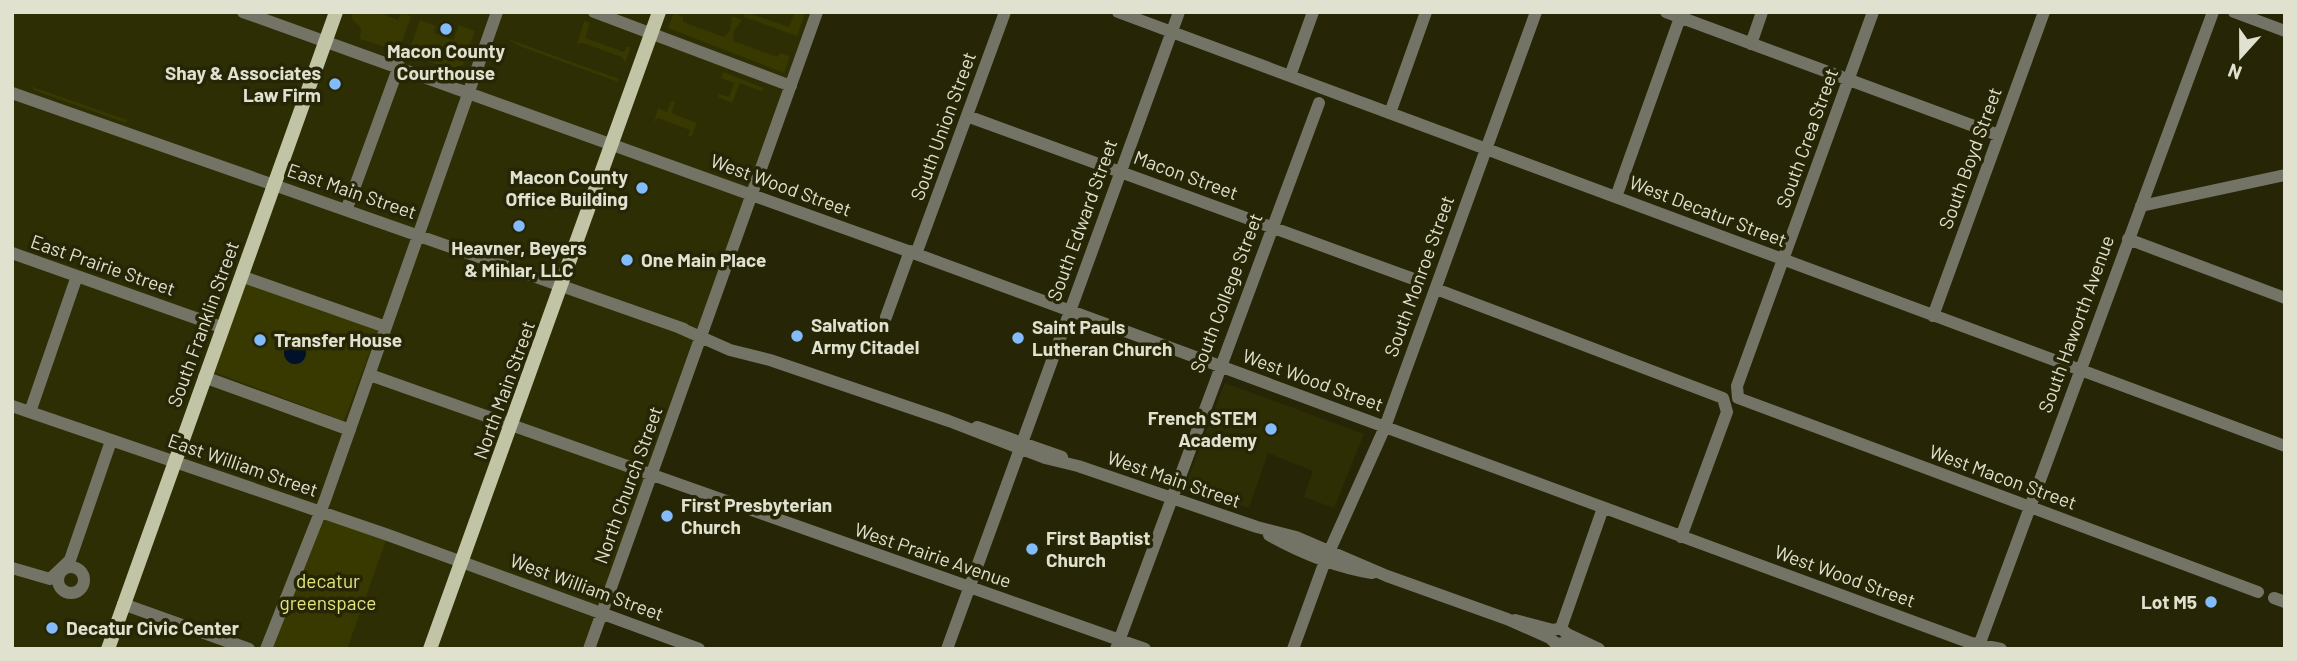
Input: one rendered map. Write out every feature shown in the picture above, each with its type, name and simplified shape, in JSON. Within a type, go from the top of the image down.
[{"type":"main road","name":"South Franklin Street","points":[[108,649],[221,327],[336,12]]},
{"type":"main road","name":"North Main Street","points":[[430,649],[659,12]]},
{"type":"street","name":"West Wood Street","points":[[243,12],[913,253],[1979,646],[2001,649]]},
{"type":"street","points":[[266,649],[370,375],[497,12]]},
{"type":"street","points":[[594,12],[791,86]]},
{"type":"street","name":"North Church Street","points":[[589,649],[817,12]]},
{"type":"street","name":"South Union Street","points":[[886,317],[967,116],[1005,12]]},
{"type":"street","name":"West Decatur Street","points":[[1118,12],[2285,446]]},
{"type":"street","name":"South Edward Street","points":[[947,649],[1179,12]]},
{"type":"street","points":[[1290,76],[1313,12]]},
{"type":"street","points":[[1390,113],[1426,12]]},
{"type":"street","name":"South Monroe Street","points":[[1293,649],[1328,555],[1385,427],[1536,12]]},
{"type":"street","points":[[1666,12],[1681,15],[1751,44],[1998,135]]},
{"type":"street","points":[[1751,44],[1762,12]]},
{"type":"street","name":"South Crea Street","points":[[1681,537],[1873,12]]},
{"type":"street","name":"South Boyd Street","points":[[1933,316],[2044,12]]},
{"type":"street","name":"South Haworth Avenue","points":[[1979,646],[2213,12]]},
{"type":"street","points":[[2234,12],[2285,31]]},
{"type":"street","points":[[1616,197],[1681,15]]},
{"type":"street","points":[[346,208],[398,66]]},
{"type":"street","name":"East Main Street","points":[[12,93],[346,208],[678,327]]},
{"type":"street","name":"South College Street","points":[[1117,644],[1319,103]]},
{"type":"street","name":"Macon Street","points":[[967,116],[1272,227]]},
{"type":"street","points":[[2141,206],[2285,175]]},
{"type":"street","points":[[1272,227],[1419,281]]},
{"type":"street","points":[[2128,240],[2285,298]]},
{"type":"street","name":"East Prairie Street","points":[[12,253],[221,327]]},
{"type":"street","points":[[30,412],[77,276]]},
{"type":"street","points":[[241,276],[386,327]]},
{"type":"street","name":"West Macon Street","points":[[1436,289],[2258,592]]},
{"type":"street","name":"West Main Street","points":[[678,327],[1256,527],[1291,548],[1328,555],[1352,570],[1387,576],[1558,638],[1581,649]]},
{"type":"street","points":[[370,375],[512,425]]},
{"type":"street","points":[[204,377],[350,430]]},
{"type":"street","name":"East William Street","points":[[12,406],[462,562]]},
{"type":"street","name":"West Prairie Avenue","points":[[512,425],[1117,644],[1145,649]]},
{"type":"street","points":[[12,568],[56,579],[72,554],[108,439]]},
{"type":"street","points":[[1558,638],[1604,508]]},
{"type":"street","name":"West William Street","points":[[462,562],[699,649]]},
{"type":"street","points":[[123,604],[249,649]]},
{"type":"street","name":"West Main Street","points":[[1558,638],[1599,649]]},
{"type":"shaded area","points":[[12,12],[814,12],[584,649],[12,649]]},
{"type":"shaded area","points":[[1225,383],[1364,434],[1334,508],[1304,497],[1313,471],[1268,453],[1249,508],[1185,486]]},
{"type":"green space","points":[[353,12],[378,12],[398,20],[401,13],[411,16],[399,51],[360,39],[361,28],[351,18]]},
{"type":"green space","points":[[745,12],[789,27],[795,12],[805,13],[797,36],[744,17]]},
{"type":"green space","points":[[674,13],[683,17],[683,22],[724,37],[730,31],[732,16],[742,20],[733,32],[734,41],[777,57],[781,53],[790,56],[784,73],[668,28]]},
{"type":"green space","points":[[420,20],[436,26],[434,33],[453,40],[459,25],[475,31],[463,65],[449,69],[408,54]]},
{"type":"green space","points":[[584,21],[590,23],[585,38],[624,52],[627,47],[631,47],[625,63],[622,57],[583,43],[577,44]]},
{"type":"green space","points":[[505,38],[619,79],[618,82],[522,47]]},
{"type":"green space","points":[[723,72],[764,88],[761,91],[740,83],[732,103],[718,97],[719,94],[729,97],[734,83],[721,78]]},
{"type":"green space","points":[[30,86],[127,120],[126,123],[36,91]]},
{"type":"green space","points":[[671,101],[675,102],[671,113],[697,123],[691,137],[688,136],[690,130],[658,118],[654,123],[658,108],[667,112]]},
{"type":"green space","points":[[246,284],[330,314],[336,312],[378,330],[344,421],[214,372]]},
{"type":"green space","name":"decatur greenspace","points":[[318,511],[388,535],[347,649],[266,649]]},
{"type":"water","points":[[295,342],[303,345],[306,353],[303,361],[295,364],[287,361],[284,353],[287,345]]},
{"type":"place","name":"Macon County Courthouse","points":[[446,29]]},
{"type":"place","name":"Shay & Associates Law Firm","points":[[335,84]]},
{"type":"place","name":"Macon County Office Building","points":[[642,188]]},
{"type":"place","name":"Heavner, Beyers & Mihlar, LLC","points":[[519,226]]},
{"type":"place","name":"One Main Place","points":[[627,260]]},
{"type":"place","name":"Salvation Army Citadel","points":[[797,336]]},
{"type":"place","name":"Saint Pauls Lutheran Church","points":[[1018,338]]},
{"type":"place","name":"Transfer House","points":[[260,340]]},
{"type":"place","name":"French STEM Academy","points":[[1271,429]]},
{"type":"place","name":"First Presbyterian Church","points":[[667,516]]},
{"type":"place","name":"First Baptist Church","points":[[1032,549]]},
{"type":"place","name":"Lot M5","points":[[2211,602]]},
{"type":"place","name":"Decatur Civic Center","points":[[52,628]]}]
